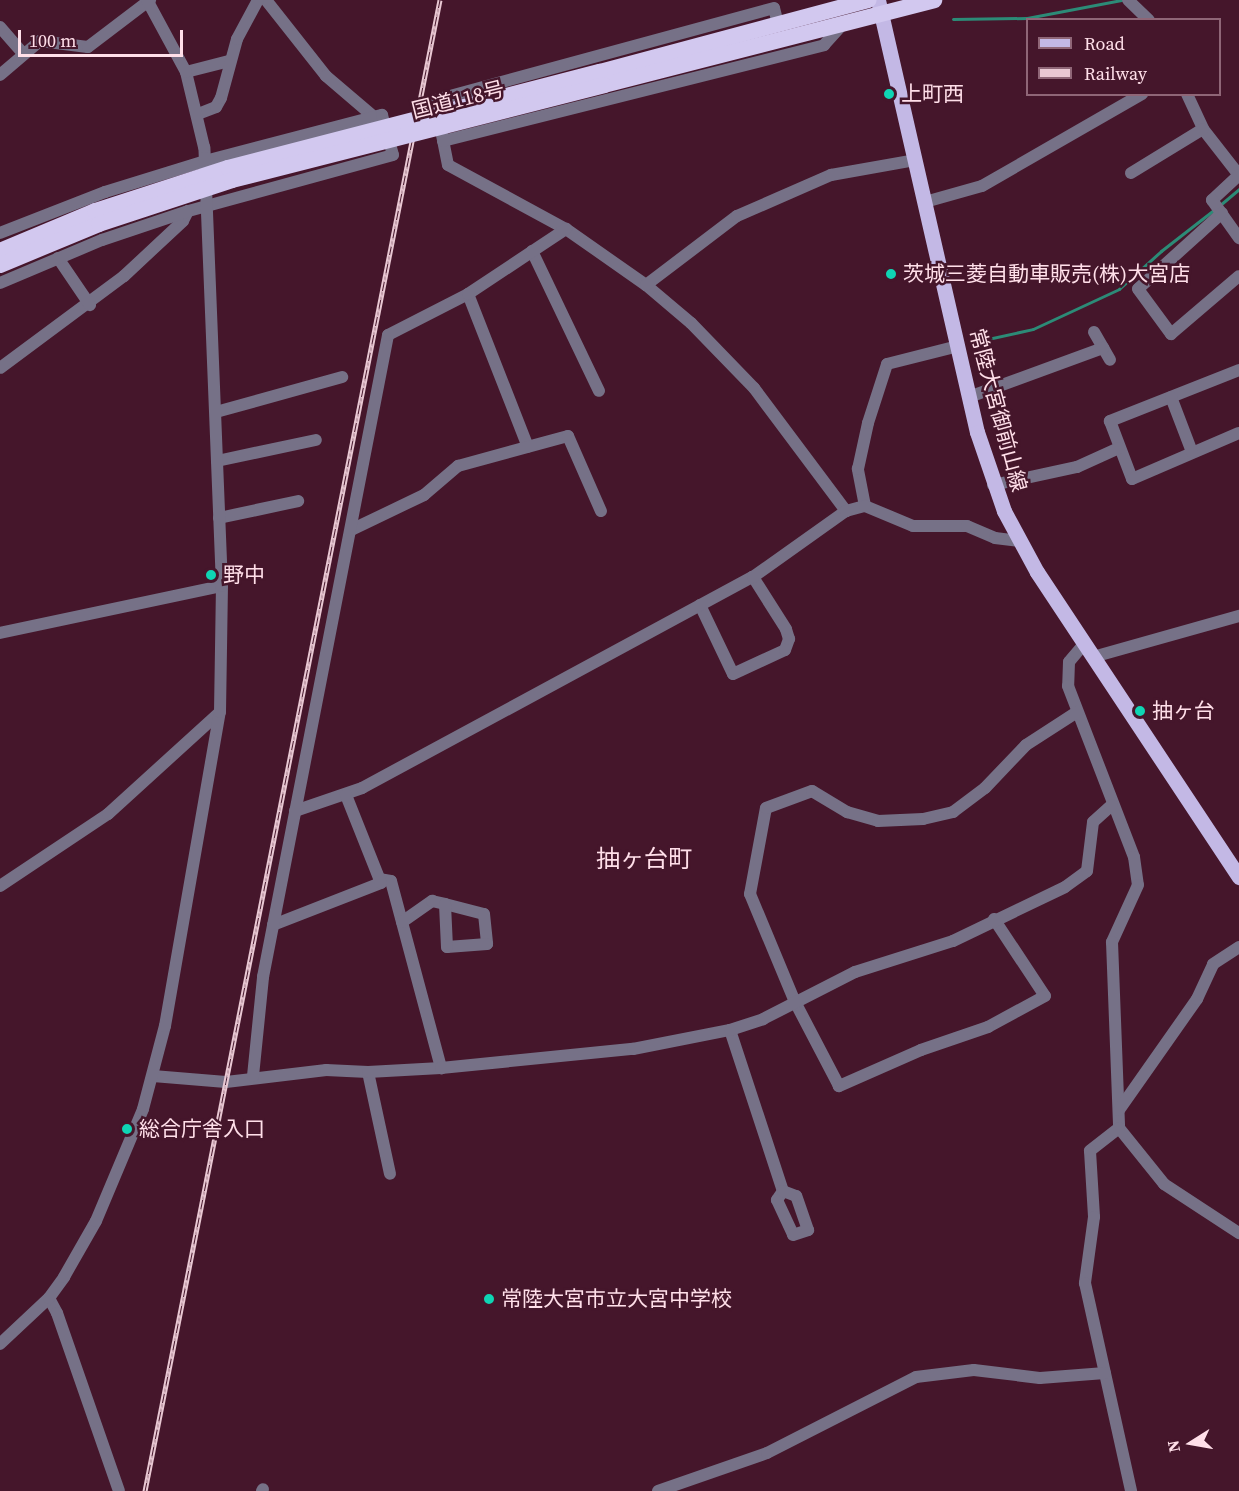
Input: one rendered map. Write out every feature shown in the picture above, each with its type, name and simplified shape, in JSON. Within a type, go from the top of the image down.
[{"type":"highway","name":"国道118号","points":[[0,251],[97,217],[602,78],[778,24],[869,0]]},
{"type":"highway","name":"国道118号","points":[[602,78],[844,23],[879,7],[934,0]]},
{"type":"highway","name":"国道118号","points":[[0,265],[97,217]]},
{"type":"main road","name":"常陸大宮御前山線","points":[[879,7],[969,397],[993,485],[1018,541],[1239,877]]},
{"type":"street","points":[[198,114],[216,107],[221,98],[229,61],[258,0]]},
{"type":"street","points":[[266,0],[326,76],[374,117]]},
{"type":"street","points":[[1128,0],[1147,18]]},
{"type":"street","points":[[0,75],[22,53],[40,41],[88,48],[148,1],[186,72],[198,114],[205,161],[222,586],[220,712],[153,1076],[132,1138],[96,1221],[49,1298],[0,1344]]},
{"type":"street","points":[[778,24],[774,8],[435,100],[448,165],[566,229],[646,285],[725,354],[846,511]]},
{"type":"street","points":[[443,141],[824,45],[844,23]]},
{"type":"street","points":[[0,27],[22,53]]},
{"type":"street","points":[[186,72],[229,61]]},
{"type":"street","points":[[925,202],[982,186],[1139,96]]},
{"type":"street","points":[[1189,96],[1203,129],[1239,175],[1212,200],[1239,238]]},
{"type":"street","points":[[0,233],[105,192],[205,161],[382,115],[393,155],[206,204],[58,258],[0,283]]},
{"type":"street","points":[[1131,173],[1203,129]]},
{"type":"street","points":[[646,285],[737,216],[831,175],[915,160]]},
{"type":"street","points":[[0,368],[90,305],[183,221],[188,212]]},
{"type":"street","points":[[1222,213],[1138,289],[1171,334],[1239,276]]},
{"type":"street","points":[[253,1076],[263,977],[388,335],[468,294],[566,229]]},
{"type":"street","points":[[532,251],[599,392]]},
{"type":"street","points":[[58,258],[90,305]]},
{"type":"street","points":[[468,294],[528,447]]},
{"type":"street","points":[[1094,332],[1110,360]]},
{"type":"street","points":[[865,506],[858,469],[868,423],[887,364],[958,346]]},
{"type":"street","points":[[969,397],[1103,348]]},
{"type":"street","points":[[1239,370],[1110,421],[1132,479],[1239,433]]},
{"type":"street","points":[[216,412],[342,377]]},
{"type":"street","points":[[1171,397],[1192,452]]},
{"type":"street","points":[[351,530],[424,495],[458,466],[568,436],[601,512]]},
{"type":"street","points":[[217,461],[316,440]]},
{"type":"street","points":[[993,485],[1077,467],[1119,448]]},
{"type":"street","points":[[219,518],[298,501]]},
{"type":"street","points":[[295,811],[346,795],[753,577],[846,511],[865,506],[913,526],[967,526],[995,538],[1018,541]]},
{"type":"street","points":[[700,605],[733,674],[785,650],[789,639],[786,629],[753,577]]},
{"type":"street","points":[[0,633],[222,586]]},
{"type":"street","points":[[1239,616],[1073,655],[1066,673],[1077,712],[1112,806],[1134,857],[1138,885],[1112,942],[1110,973],[1119,1128],[1164,1184],[1239,1233]]},
{"type":"street","points":[[0,886],[108,814],[220,712]]},
{"type":"street","points":[[994,919],[1045,996],[988,1027],[921,1050],[839,1086],[795,1002],[750,894],[766,808],[812,791],[847,812],[878,821],[922,819],[953,812],[986,788],[1026,746],[1077,712]]},
{"type":"street","points":[[273,925],[381,883],[346,795]]},
{"type":"street","points":[[153,1076],[226,1082],[253,1076],[326,1070],[368,1072],[441,1068],[633,1049],[730,1030],[795,1002],[855,972],[953,941],[994,919],[1065,887],[1087,871],[1093,822],[1112,806]]},
{"type":"street","points":[[379,879],[391,881],[441,1068]]},
{"type":"street","points":[[402,922],[432,901],[445,904],[484,914],[487,944],[447,947],[445,904]]},
{"type":"street","points":[[1119,1110],[1197,999],[1213,964],[1239,947]]},
{"type":"street","points":[[730,1030],[783,1191]]},
{"type":"street","points":[[368,1072],[390,1174]]},
{"type":"street","points":[[1119,1128],[1090,1151],[1094,1217],[1085,1283],[1131,1491]]},
{"type":"street","points":[[49,1298],[57,1313],[118,1491]]},
{"type":"street","points":[[658,1491],[768,1453],[916,1377],[974,1370],[1040,1378],[1105,1373]]},
{"type":"waterway","points":[[1027,18],[1121,0]]},
{"type":"waterway","points":[[953,19],[1026,18]]},
{"type":"waterway","points":[[1220,205],[1239,189]]},
{"type":"waterway","points":[[974,342],[1033,329],[1119,289],[1161,251],[1215,209]]},
{"type":"railway","points":[[145,1491],[440,0]]},
{"type":"place","name":"上町西","points":[[889,94]]},
{"type":"place","name":"茨城三菱自動車販売(株)大宮店","points":[[891,274]]},
{"type":"place","name":"野中","points":[[211,575]]},
{"type":"place","name":"抽ヶ台","points":[[1140,711]]},
{"type":"place","name":"総合庁舎入口","points":[[127,1129]]},
{"type":"place","name":"常陸大宮市立大宮中学校","points":[[489,1299]]},
{"type":"district","name":"抽ヶ台町","points":[[644,859]]}]
